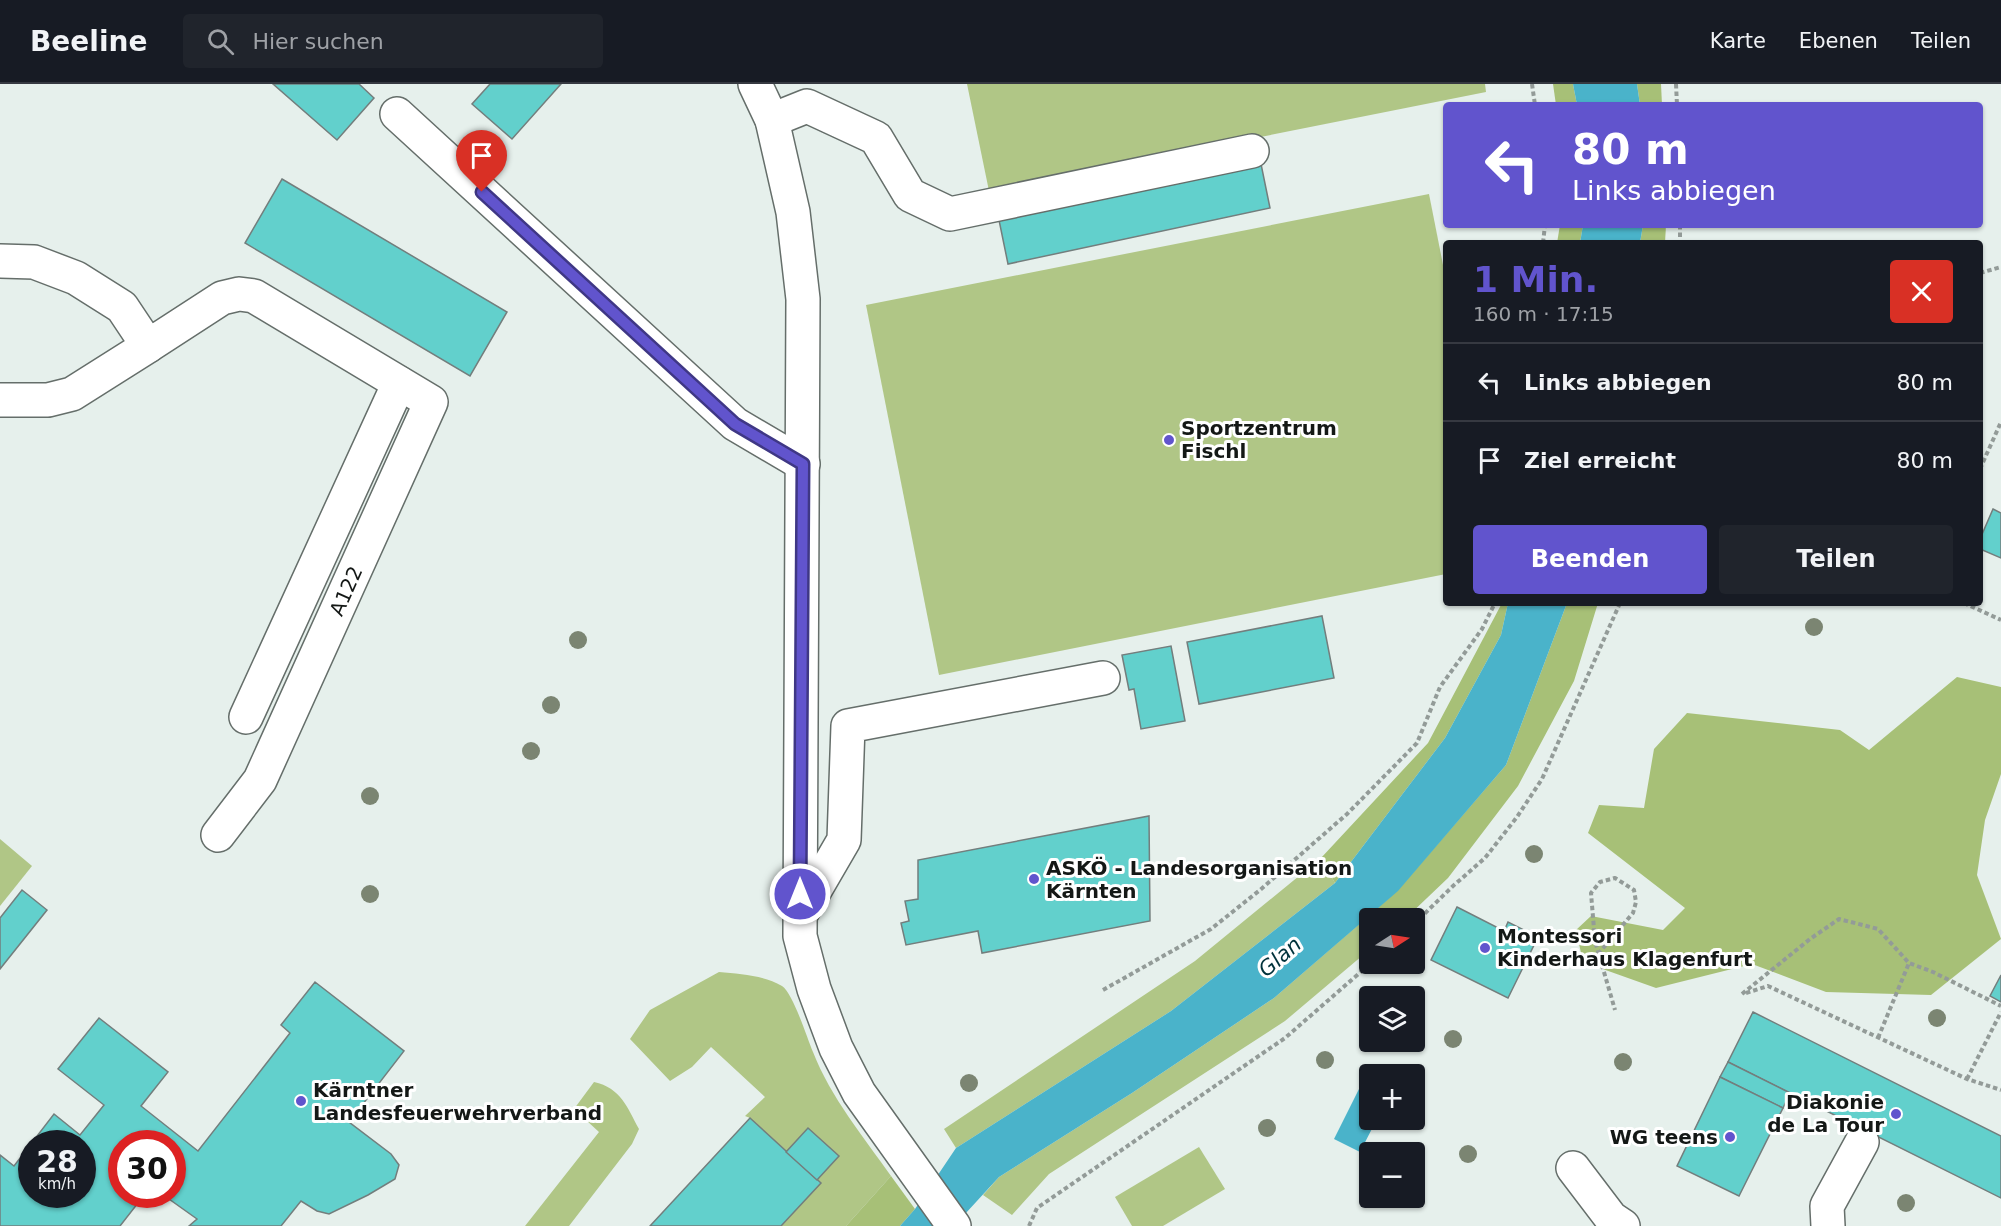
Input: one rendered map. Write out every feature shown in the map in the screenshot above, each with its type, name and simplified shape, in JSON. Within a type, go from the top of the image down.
[{"type":"street","points":[[755,84],[772,120],[793,212],[803,299],[800,936],[814,989],[836,1048],[859,1093],[954,1226]]},
{"type":"street","points":[[772,120],[807,106],[876,138],[910,195],[950,214],[1252,151]]},
{"type":"street","points":[[397,114],[735,424],[803,464]]},
{"type":"street","points":[[0,261],[34,262],[76,278],[122,307],[148,346]]},
{"type":"street","points":[[0,400],[48,400],[72,394],[222,298],[239,294],[254,296],[399,383]]},
{"type":"street","name":"A122","points":[[218,835],[260,780],[431,402],[399,383],[246,717]]},
{"type":"street","points":[[800,916],[844,840],[848,726],[1103,678]]},
{"type":"street","points":[[801,721],[828,718],[845,726]]},
{"type":"street","points":[[1828,1226],[1827,1206],[1862,1142]]},
{"type":"street","points":[[1573,1168],[1611,1218],[1623,1226]]},
{"type":"path","points":[[1532,84],[1534,102]]},
{"type":"path","points":[[1676,84],[1677,102]]},
{"type":"path","points":[[1983,272],[2001,267]]},
{"type":"path","points":[[1983,462],[2001,422]]},
{"type":"path","points":[[1995,434],[2001,437]]},
{"type":"path","points":[[1103,990],[1211,929],[1260,890],[1347,814],[1417,743],[1440,687],[1482,629],[1494,606]]},
{"type":"path","points":[[1425,913],[1485,858],[1517,817],[1542,779],[1619,606]]},
{"type":"path","points":[[1971,606],[2001,620]]},
{"type":"path","points":[[1598,954],[1633,914],[1636,902],[1634,890],[1615,878],[1600,882],[1591,893],[1594,941],[1615,1010]]},
{"type":"path","points":[[2001,1006],[1909,963],[1878,929],[1839,919],[1810,939],[1742,994],[1768,986],[1967,1079],[2001,1090]]},
{"type":"path","points":[[1878,1038],[1909,963]]},
{"type":"path","points":[[1029,1226],[1037,1208],[1285,1038],[1359,973]]},
{"type":"path","points":[[1967,1079],[2001,1012]]},
{"type":"green space","points":[[967,84],[1485,84],[1486,92],[989,191]]},
{"type":"green space","points":[[1553,84],[1573,84],[1576,102],[1556,102]]},
{"type":"green space","points":[[1637,84],[1661,84],[1662,102],[1640,102]]},
{"type":"green space","name":"Sportzentrum Fischl","points":[[1429,194],[1443,265],[1443,575],[939,675],[866,305]]},
{"type":"green space","points":[[1560,228],[1582,228],[1580,240],[1558,240]]},
{"type":"green space","points":[[1642,228],[1666,228],[1665,240],[1640,240]]},
{"type":"green space","points":[[1500,606],[1507,606],[1501,635],[1445,738],[1335,883],[1321,858],[1428,743]]},
{"type":"green space","points":[[1566,606],[1597,606],[1574,681],[1518,786],[1448,878],[1416,908],[1378,908],[1398,890],[1506,765]]},
{"type":"green space","points":[[1957,677],[2001,687],[2001,774],[1985,820],[1977,875],[2001,939],[1931,995],[1826,992],[1752,964],[1656,988],[1583,962],[1576,930],[1591,916],[1663,930],[1685,908],[1588,833],[1599,805],[1644,808],[1654,749],[1687,713],[1840,730],[1869,750]]},
{"type":"green space","points":[[0,839],[32,866],[0,906]]},
{"type":"green space","points":[[1321,858],[1335,883],[1171,1011],[956,1148],[944,1129],[1195,961]]},
{"type":"green space","points":[[1359,924],[1359,958],[1285,1021],[1049,1174],[1012,1215],[983,1195],[999,1177],[1132,1093],[1274,998]]},
{"type":"green space","points":[[719,972],[759,977],[775,982],[786,990],[829,1085],[891,1176],[846,1226],[781,1226],[838,1156],[808,1128],[786,1152],[745,1116],[765,1097],[711,1047],[692,1067],[670,1081],[630,1039],[650,1010]]},
{"type":"green space","points":[[594,1082],[611,1089],[627,1106],[639,1129],[632,1144],[569,1226],[525,1226],[599,1132],[574,1109]]},
{"type":"green space","points":[[1199,1147],[1225,1189],[1163,1226],[1132,1226],[1115,1197]]},
{"type":"green space","points":[[891,1176],[915,1209],[900,1226],[846,1226]]},
{"type":"water","points":[[1573,84],[1637,84],[1640,102],[1576,102]]},
{"type":"water","points":[[1582,228],[1642,228],[1640,240],[1580,240]]},
{"type":"water","name":"Glan","points":[[1507,606],[1566,606],[1506,765],[1398,891],[1378,908],[1359,908],[1359,925],[1274,998],[1132,1093],[999,1177],[954,1226],[900,1226],[915,1209],[956,1148],[1171,1011],[1335,883],[1445,738],[1501,635]]},
{"type":"water","points":[[1359,1089],[1359,1130],[1371,1130],[1365,1142],[1359,1142],[1359,1152],[1334,1139]]},
{"type":"building","points":[[273,84],[359,84],[374,98],[337,140]]},
{"type":"building","points":[[490,84],[561,84],[512,139],[472,104]]},
{"type":"building","points":[[1261,164],[1270,208],[1008,264],[999,220]]},
{"type":"building","points":[[282,179],[507,312],[470,376],[245,243]]},
{"type":"building","points":[[1993,509],[2001,513],[2001,558],[1983,550],[1983,532]]},
{"type":"building","points":[[1322,616],[1334,678],[1199,704],[1187,642]]},
{"type":"building","points":[[1171,646],[1185,721],[1141,729],[1134,689],[1129,690],[1122,655]]},
{"type":"building","name":"ASKÖ - Landesorganisation Kärnten","points":[[1149,816],[1150,921],[982,953],[978,931],[906,945],[901,923],[909,921],[905,901],[918,899],[918,860]]},
{"type":"building","points":[[22,890],[47,910],[0,969],[0,918]]},
{"type":"building","name":"Montessori Kinderhaus Klagenfurt","points":[[1457,907],[1504,931],[1508,922],[1538,937],[1508,998],[1431,960]]},
{"type":"building","points":[[2001,975],[2001,1002],[1990,996]]},
{"type":"building","name":"Kärntner Landesfeuerwehrverband","points":[[315,982],[404,1051],[349,1122],[391,1154],[399,1165],[395,1179],[329,1214],[317,1211],[301,1201],[281,1226],[189,1226],[197,1219],[182,1208],[186,1208],[186,1142],[198,1151],[290,1033],[281,1025]]},
{"type":"building","name":"Diakonie de La Tour","points":[[1753,1012],[2001,1136],[2001,1198],[1728,1062]]},
{"type":"building","name":"Kärntner Landesfeuerwehrverband","points":[[99,1018],[168,1072],[141,1106],[171,1130],[108,1130],[108,1208],[134,1208],[120,1226],[0,1226],[0,1155],[14,1166],[18,1161],[18,1208],[96,1208],[96,1130],[84,1130],[104,1105],[58,1069]]},
{"type":"building","points":[[1728,1062],[1790,1093],[1783,1108],[1720,1077]]},
{"type":"building","name":"WG teens","points":[[1720,1077],[1783,1108],[1739,1196],[1677,1166]]},
{"type":"building","name":"Kärntner Landesfeuerwehrverband","points":[[54,1114],[74,1130],[42,1130]]},
{"type":"building","points":[[750,1118],[821,1183],[781,1226],[650,1226]]},
{"type":"building","points":[[808,1128],[839,1156],[817,1180],[786,1152]]},
{"type":"place","name":"Sportzentrum Fischl","points":[[1169,440]]},
{"type":"place","name":"ASKÖ - Landesorganisation Kärnten","points":[[1034,879]]},
{"type":"place","name":"Montessori Kinderhaus Klagenfurt","points":[[1485,948]]},
{"type":"place","name":"Kärntner Landesfeuerwehrverband","points":[[301,1101]]},
{"type":"place","name":"Diakonie de La Tour","points":[[1896,1114]]},
{"type":"place","name":"WG teens","points":[[1730,1137]]},
{"type":"route","points":[[482,192],[735,424],[803,464],[800,894]]}]
